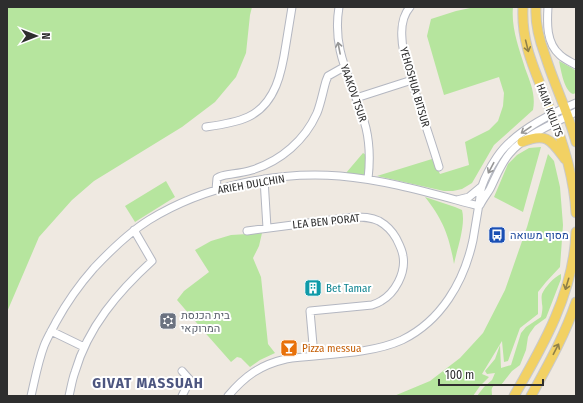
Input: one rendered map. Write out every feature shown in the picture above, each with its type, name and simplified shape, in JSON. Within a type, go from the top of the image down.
[{"type":"main road","name":"HAIM KULITS","points":[[523,7],[523,27],[526,43],[554,118],[568,162],[576,213]]},
{"type":"main road","name":"HAIM KULITS","points":[[536,7],[536,23],[540,39],[549,68],[570,112],[576,142]]},
{"type":"main road","points":[[522,142],[532,138],[544,138],[551,142],[568,162]]},
{"type":"main road","points":[[514,396],[532,365],[556,317],[570,274],[576,232]]},
{"type":"main road","points":[[531,396],[569,323],[576,302]]},
{"type":"street","points":[[206,127],[236,122],[249,117],[262,108],[270,98],[282,69],[292,7]]},
{"type":"street","name":"YAAKOV TSUR","points":[[338,7],[338,43],[344,67],[362,113],[368,140],[370,166],[368,179]]},
{"type":"street","name":"YEHOSHUA BITSUR","points":[[410,7],[403,22],[402,41],[412,80],[439,167]]},
{"type":"street","points":[[548,7],[548,30],[553,46],[560,56],[576,65]]},
{"type":"street","points":[[216,190],[217,178],[221,175],[232,174],[260,167],[278,158],[298,141],[312,123],[328,76],[344,67]]},
{"type":"street","points":[[356,98],[412,80]]},
{"type":"street","points":[[228,396],[244,380],[261,367],[275,361],[355,352],[388,345],[414,333],[434,317],[448,301],[461,277],[472,242],[481,187],[498,156],[510,142],[526,130],[570,112],[576,103]]},
{"type":"street","points":[[478,206],[489,191],[500,166],[510,153],[522,142],[545,128],[554,118]]},
{"type":"street","name":"ARIEH DULCHIN","points":[[31,396],[44,346],[69,299],[79,286],[103,258],[134,230],[149,220],[190,199],[216,190],[264,179],[338,176],[368,179],[478,206]]},
{"type":"street","points":[[264,179],[267,228]]},
{"type":"street","points":[[457,200],[469,197],[481,187]]},
{"type":"street","name":"LEA BEN PORAT","points":[[247,231],[354,217],[367,217],[379,221],[387,227],[401,246],[403,257],[401,277],[388,296],[381,302],[372,305],[310,311],[314,356]]},
{"type":"street","points":[[69,396],[75,371],[84,347],[96,324],[109,305],[135,276],[152,261],[134,230]]},
{"type":"street","points":[[51,331],[84,347]]},
{"type":"street","points":[[182,371],[190,380],[182,396]]},
{"type":"green space","points":[[7,7],[252,7],[246,53],[236,77],[215,102],[182,127],[94,181],[72,200],[39,237],[7,312]]},
{"type":"green space","points":[[475,7],[513,7],[513,23],[516,38],[533,93],[533,110],[494,145],[472,183],[462,189],[444,191],[377,176],[432,159],[440,174],[469,165],[465,142],[489,130],[498,121],[503,106],[504,93],[499,77],[444,95],[427,36],[431,19]]},
{"type":"green space","points":[[559,61],[576,71],[576,93],[573,94],[567,89],[563,80]]},
{"type":"green space","points":[[541,147],[523,212],[494,197],[508,164],[517,155],[529,148]]},
{"type":"green space","points":[[363,153],[366,155],[366,176],[346,173]]},
{"type":"green space","points":[[548,154],[554,161],[560,187],[563,225],[560,267],[538,292],[538,314],[520,328],[508,361],[504,362],[502,341],[482,374],[489,377],[473,396],[394,396],[430,381],[460,358],[483,333],[505,290],[527,227]]},
{"type":"green space","points":[[166,181],[175,197],[135,222],[125,206]]},
{"type":"green space","points":[[425,197],[462,210],[463,223],[461,237],[454,264],[450,245],[441,221]]},
{"type":"green space","points":[[262,233],[259,246],[253,258],[261,277],[268,344],[275,353],[260,360],[250,367],[241,358],[237,357],[231,362],[177,300],[184,291],[209,272],[195,250],[211,241],[231,235]]},
{"type":"green space","points":[[561,274],[561,279],[546,318],[535,326],[530,333],[526,350],[520,365],[512,371],[501,385],[496,384],[493,387],[492,396],[477,396],[492,380],[495,373],[487,374],[485,371],[495,359],[500,345],[501,368],[511,365],[521,333],[526,327],[541,317],[543,291],[547,285]]},
{"type":"place","name":"מסוף משואה","points":[[497,235]]},
{"type":"place","name":"Bet Tamar","points":[[313,288]]},
{"type":"place","name":"בית הכנסת המרוקאי","points":[[168,321]]},
{"type":"place","name":"Pizza messua","points":[[289,348]]},
{"type":"district","name":"GIVAT MASSUAH","points":[[148,383]]}]
